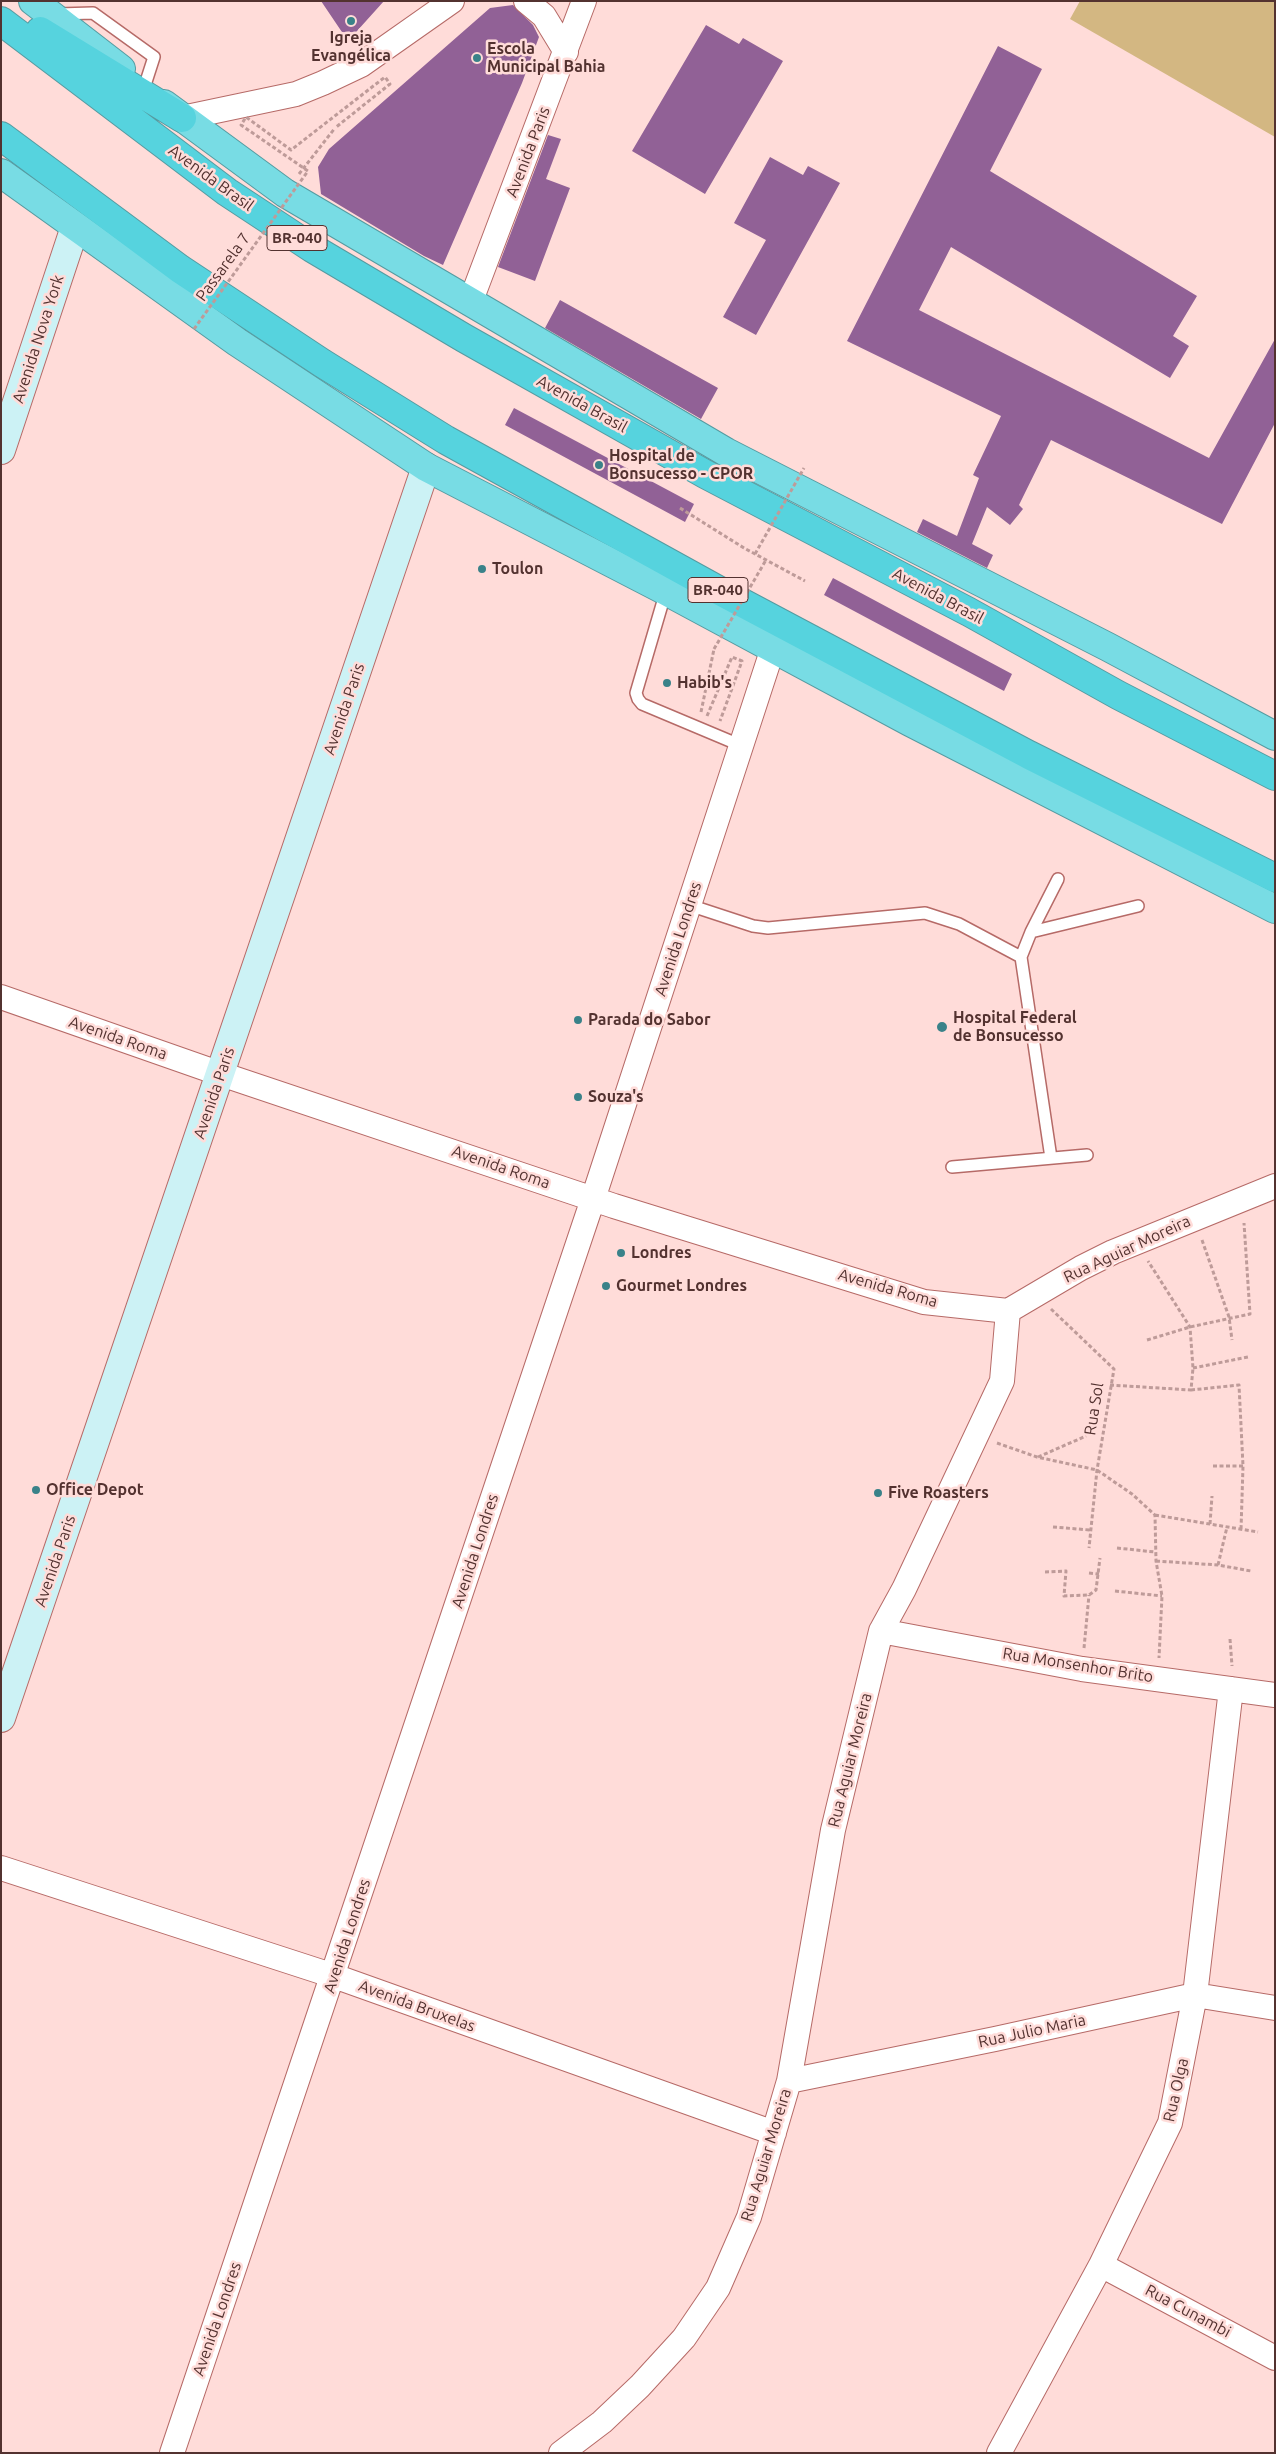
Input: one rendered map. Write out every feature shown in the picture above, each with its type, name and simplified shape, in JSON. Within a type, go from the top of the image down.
[{"type":"highway","points":[[1,7],[182,118]]},
{"type":"highway","name":"Avenida Brasil","points":[[45,7],[182,118],[285,193],[470,303],[726,452],[1275,736]]},
{"type":"highway","name":"Avenida Brasil","points":[[1,21],[228,192],[312,248],[464,338],[705,474],[969,612],[1118,695],[1275,776]]},
{"type":"highway","name":"BR-040","points":[[1,136],[180,269],[322,363],[446,440],[710,586],[1029,755],[1275,878]]},
{"type":"highway","points":[[1,173],[238,342],[426,467],[666,591],[910,722],[1275,909]]},
{"type":"main road","name":"Avenida Nova York","points":[[1,450],[75,227]]},
{"type":"main road","name":"Avenida Paris","points":[[1,1718],[426,467]]},
{"type":"street","points":[[182,118],[296,94],[323,83],[361,65],[452,1]]},
{"type":"street","points":[[526,1],[544,16],[566,52]]},
{"type":"street","name":"Avenida Paris","points":[[470,303],[584,1]]},
{"type":"street","name":"Avenida Londres","points":[[172,2453],[334,1976],[593,1199],[773,648]]},
{"type":"street","name":"Avenida Roma","points":[[1,997],[221,1074],[593,1199],[924,1302],[1008,1311]]},
{"type":"street","name":"Rua Aguiar Moreira","points":[[561,2453],[602,2422],[640,2386],[684,2338],[718,2288],[749,2217],[789,2081],[833,1830],[881,1631],[977,1437],[1002,1381],[1008,1311],[1081,1268],[1137,1242],[1275,1186]]},
{"type":"street","name":"Rua Monsenhor Brito","points":[[881,1631],[1082,1669],[1158,1678],[1231,1679],[1275,1695]]},
{"type":"street","name":"Rua Olga","points":[[999,2453],[1101,2265],[1170,2123],[1195,1995],[1231,1679]]},
{"type":"street","name":"Avenida Bruxelas","points":[[1,1868],[334,1976],[774,2133]]},
{"type":"street","name":"Rua Julio Maria","points":[[789,2081],[995,2040],[1195,1995],[1275,2008]]},
{"type":"street","name":"Rua Cunambi","points":[[1101,2265],[1275,2358]]},
{"type":"lane","points":[[666,591],[636,694],[638,699],[642,704],[744,739]]},
{"type":"lane","points":[[1051,1158],[1021,956],[1058,879]]},
{"type":"lane","points":[[689,905],[753,926],[768,928],[925,913],[959,924],[1021,956]]},
{"type":"lane","points":[[1031,932],[1138,906]]},
{"type":"lane","points":[[952,1167],[1087,1155]]},
{"type":"path","name":"Passarela 7","points":[[194,329],[308,171],[241,125],[246,117],[291,150],[385,78],[390,84],[336,128],[285,193]]},
{"type":"path","points":[[755,554],[804,468]]},
{"type":"path","points":[[680,508],[744,548],[805,581]]},
{"type":"path","points":[[744,739],[720,722],[742,661],[732,657],[706,719],[699,718],[714,650],[766,560]]},
{"type":"path","points":[[1147,1340],[1229,1317],[1250,1314],[1242,1198]]},
{"type":"path","points":[[1194,1218],[1229,1317],[1232,1340]]},
{"type":"path","points":[[1137,1242],[1190,1327],[1193,1368],[1190,1390]]},
{"type":"path","name":"Rua Sol","points":[[1036,1294],[1114,1370],[1097,1470],[1088,1548]]},
{"type":"path","points":[[1193,1368],[1248,1356]]},
{"type":"path","points":[[1110,1385],[1190,1390],[1238,1385],[1243,1466],[1241,1530]]},
{"type":"path","points":[[1037,1457],[1086,1436]]},
{"type":"path","points":[[977,1437],[1037,1457],[1097,1470],[1132,1494],[1154,1515],[1258,1532]]},
{"type":"path","points":[[1213,1466],[1243,1466]]},
{"type":"path","points":[[1210,1524],[1212,1496]]},
{"type":"path","points":[[1154,1515],[1155,1552],[1162,1596],[1158,1678]]},
{"type":"path","points":[[1054,1527],[1090,1530]]},
{"type":"path","points":[[1218,1565],[1227,1527]]},
{"type":"path","points":[[1117,1548],[1155,1552]]},
{"type":"path","points":[[1045,1572],[1066,1571],[1064,1596],[1089,1595],[1096,1590],[1100,1558]]},
{"type":"path","points":[[1156,1561],[1218,1565],[1251,1571]]},
{"type":"path","points":[[1089,1573],[1099,1574]]},
{"type":"path","points":[[1115,1591],[1162,1596]]},
{"type":"path","points":[[1082,1669],[1089,1595]]},
{"type":"path","points":[[1230,1639],[1231,1679]]},
{"type":"shaded area","points":[[1080,1],[1275,1],[1275,137],[1070,19]]},
{"type":"building","name":"Igreja Evangélica","points":[[321,1],[384,1],[348,41]]},
{"type":"building","name":"Escola Municipal Bahia","points":[[513,5],[533,25],[539,37],[522,83],[443,265],[424,256],[321,194],[318,167],[329,149],[490,8]]},
{"type":"building","points":[[706,25],[739,44],[743,38],[783,61],[705,194],[632,151]]},
{"type":"building","points":[[998,46],[1042,69],[990,171],[1197,296],[1173,336],[1189,346],[1170,378],[951,247],[919,310],[1209,458],[1275,339],[1275,423],[1222,524],[1051,440],[1019,505],[1023,509],[1010,525],[987,507],[972,544],[993,555],[987,568],[917,532],[923,519],[957,536],[979,478],[973,475],[1001,416],[847,341]]},
{"type":"building","points":[[548,135],[561,139],[546,179],[570,188],[535,281],[498,267]]},
{"type":"building","points":[[770,157],[803,175],[808,166],[840,183],[756,335],[723,317],[766,240],[734,223]]},
{"type":"building","points":[[560,300],[718,388],[701,419],[545,328]]},
{"type":"building","name":"Hospital de Bonsucesso - CPOR","points":[[514,408],[694,504],[685,522],[505,425]]},
{"type":"building","points":[[833,578],[1012,674],[1004,691],[824,595]]},
{"type":"place","name":"Igreja Evangélica","points":[[351,21]]},
{"type":"place","name":"Escola Municipal Bahia","points":[[477,58]]},
{"type":"place","name":"Hospital de Bonsucesso - CPOR","points":[[599,465]]},
{"type":"place","name":"Toulon","points":[[482,569]]},
{"type":"place","name":"Habib's","points":[[667,683]]},
{"type":"place","name":"Parada do Sabor","points":[[578,1020]]},
{"type":"place","name":"Hospital Federal de Bonsucesso","points":[[942,1027]]},
{"type":"place","name":"Souza's","points":[[578,1097]]},
{"type":"place","name":"Londres","points":[[621,1253]]},
{"type":"place","name":"Gourmet Londres","points":[[606,1286]]},
{"type":"place","name":"Office Depot","points":[[36,1490]]},
{"type":"place","name":"Five Roasters","points":[[878,1493]]}]
